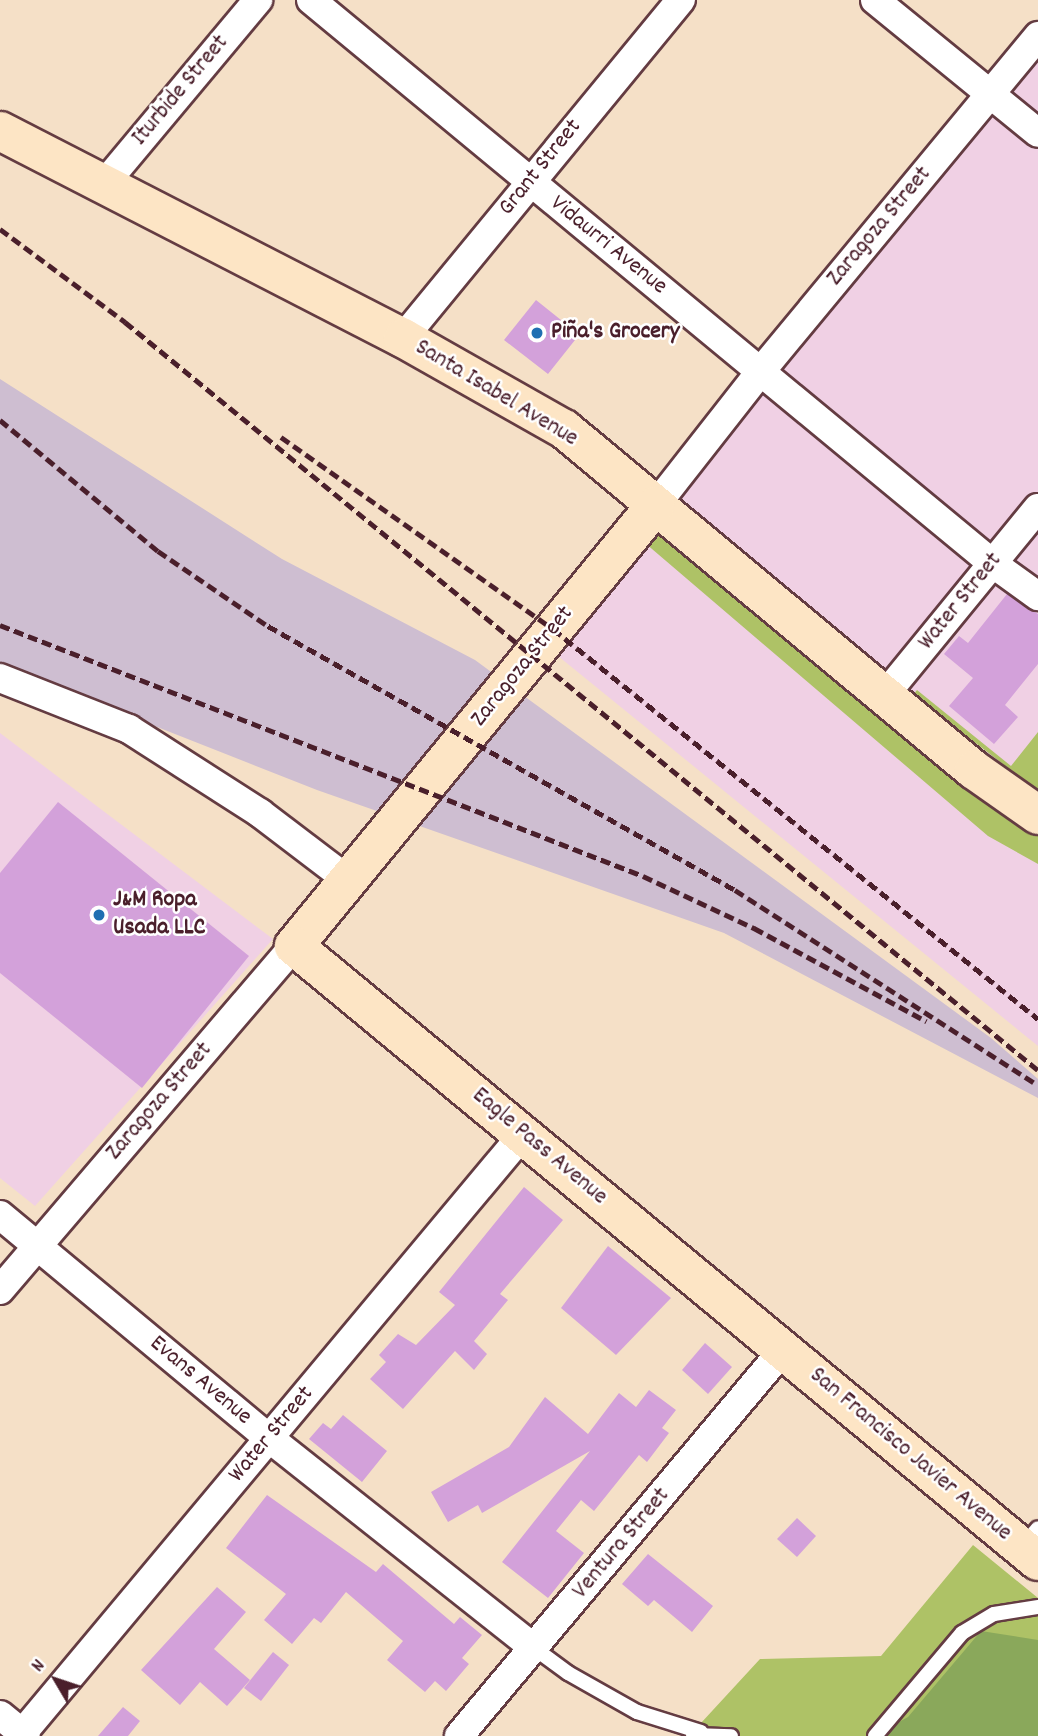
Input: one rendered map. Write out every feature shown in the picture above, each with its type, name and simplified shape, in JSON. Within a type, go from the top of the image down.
[{"type":"street","name":"Iturbide Street","points":[[105,183],[258,0]]},
{"type":"street","name":"Vidaurri Avenue","points":[[311,0],[992,563],[1038,596]]},
{"type":"street","name":"Grant Street","points":[[403,338],[681,0]]},
{"type":"street","points":[[874,0],[1038,133]]},
{"type":"street","name":"Zaragoza Street","points":[[0,1290],[294,946],[655,506],[761,371],[1038,36]]},
{"type":"street","name":"Santa Isabel Avenue","points":[[0,131],[403,338],[564,429],[974,770],[1038,815]]},
{"type":"street","name":"Water Street","points":[[884,696],[1038,508]]},
{"type":"street","points":[[0,678],[129,729],[260,813],[348,880]]},
{"type":"street","name":"Eagle Pass Avenue","points":[[294,946],[524,1133],[783,1350]]},
{"type":"street","name":"Water Street","points":[[23,1735],[524,1133]]},
{"type":"street","name":"Evans Avenue","points":[[0,1215],[269,1438],[534,1648]]},
{"type":"street","name":"San Francisco Javier Avenue","points":[[783,1350],[1033,1546]]},
{"type":"street","name":"Ventura Street","points":[[459,1736],[783,1350]]},
{"type":"street","points":[[0,1715],[23,1735]]},
{"type":"lane","points":[[875,1736],[962,1633],[994,1614],[1038,1607]]},
{"type":"lane","points":[[534,1648],[568,1674],[637,1712],[695,1734],[731,1736]]},
{"type":"shaded area","points":[[1038,36],[1038,1046],[542,643]]},
{"type":"shaded area","points":[[0,379],[282,559],[475,660],[991,1038],[1038,1079],[1038,1098],[724,933],[317,790],[0,665]]},
{"type":"shaded area","points":[[0,733],[273,939],[35,1206],[0,1178]]},
{"type":"green space","points":[[656,529],[973,794],[1038,834],[1038,864],[988,836],[645,543]]},
{"type":"green space","points":[[917,690],[1011,766],[1038,732],[1038,791],[913,695]]},
{"type":"green space","points":[[973,1545],[1038,1598],[1038,1736],[689,1736],[760,1659],[881,1656]]},
{"type":"green space","points":[[981,1631],[1038,1640],[1038,1736],[874,1736],[908,1717]]},
{"type":"building","name":"Piña's Grocery","points":[[536,300],[561,320],[556,326],[575,340],[548,374],[504,340]]},
{"type":"building","points":[[1007,594],[1038,614],[1038,664],[1005,705],[1018,717],[994,744],[949,706],[973,678],[944,654],[959,636],[968,643]]},
{"type":"building","name":"J&M Ropa Usada LLC","points":[[58,802],[249,956],[142,1088],[0,973],[0,873]]},
{"type":"building","points":[[524,1187],[563,1220],[500,1294],[508,1300],[474,1341],[487,1354],[474,1370],[455,1351],[403,1409],[370,1379],[386,1362],[379,1355],[398,1334],[416,1345],[455,1305],[439,1292]]},
{"type":"building","points":[[608,1246],[671,1298],[616,1355],[561,1308]]},
{"type":"building","points":[[705,1343],[732,1367],[708,1394],[682,1370]]},
{"type":"building","points":[[649,1390],[676,1410],[662,1428],[669,1433],[647,1462],[639,1455],[594,1511],[581,1500],[556,1531],[584,1553],[548,1598],[502,1562],[590,1451],[482,1513],[478,1505],[448,1522],[431,1492],[509,1447],[545,1397],[588,1434],[619,1393],[636,1407]]},
{"type":"building","points":[[343,1415],[387,1451],[362,1482],[309,1439],[323,1423],[331,1429]]},
{"type":"building","points":[[267,1495],[376,1572],[383,1564],[454,1624],[460,1617],[482,1635],[462,1658],[469,1664],[446,1691],[435,1681],[425,1692],[387,1660],[403,1641],[346,1592],[321,1623],[314,1618],[292,1644],[264,1620],[286,1594],[226,1548]]},
{"type":"building","points":[[797,1518],[816,1536],[797,1557],[777,1539]]},
{"type":"building","points":[[648,1554],[713,1606],[692,1632],[654,1600],[648,1606],[622,1584]]},
{"type":"building","points":[[217,1587],[246,1612],[214,1649],[250,1680],[227,1706],[200,1682],[180,1705],[141,1670]]},
{"type":"building","points":[[273,1652],[289,1665],[261,1701],[244,1688]]},
{"type":"building","points":[[123,1707],[140,1721],[128,1736],[98,1736]]},
{"type":"railway","points":[[0,229],[125,322],[1038,1070]]},
{"type":"railway","points":[[0,420],[158,551],[268,626],[735,890],[1038,1085]]},
{"type":"railway","points":[[281,437],[553,629],[1038,1019]]},
{"type":"railway","points":[[0,625],[643,876],[754,928],[926,1021]]},
{"type":"place","name":"Piña's Grocery","points":[[537,333]]},
{"type":"place","name":"J&M Ropa Usada LLC","points":[[99,915]]}]
